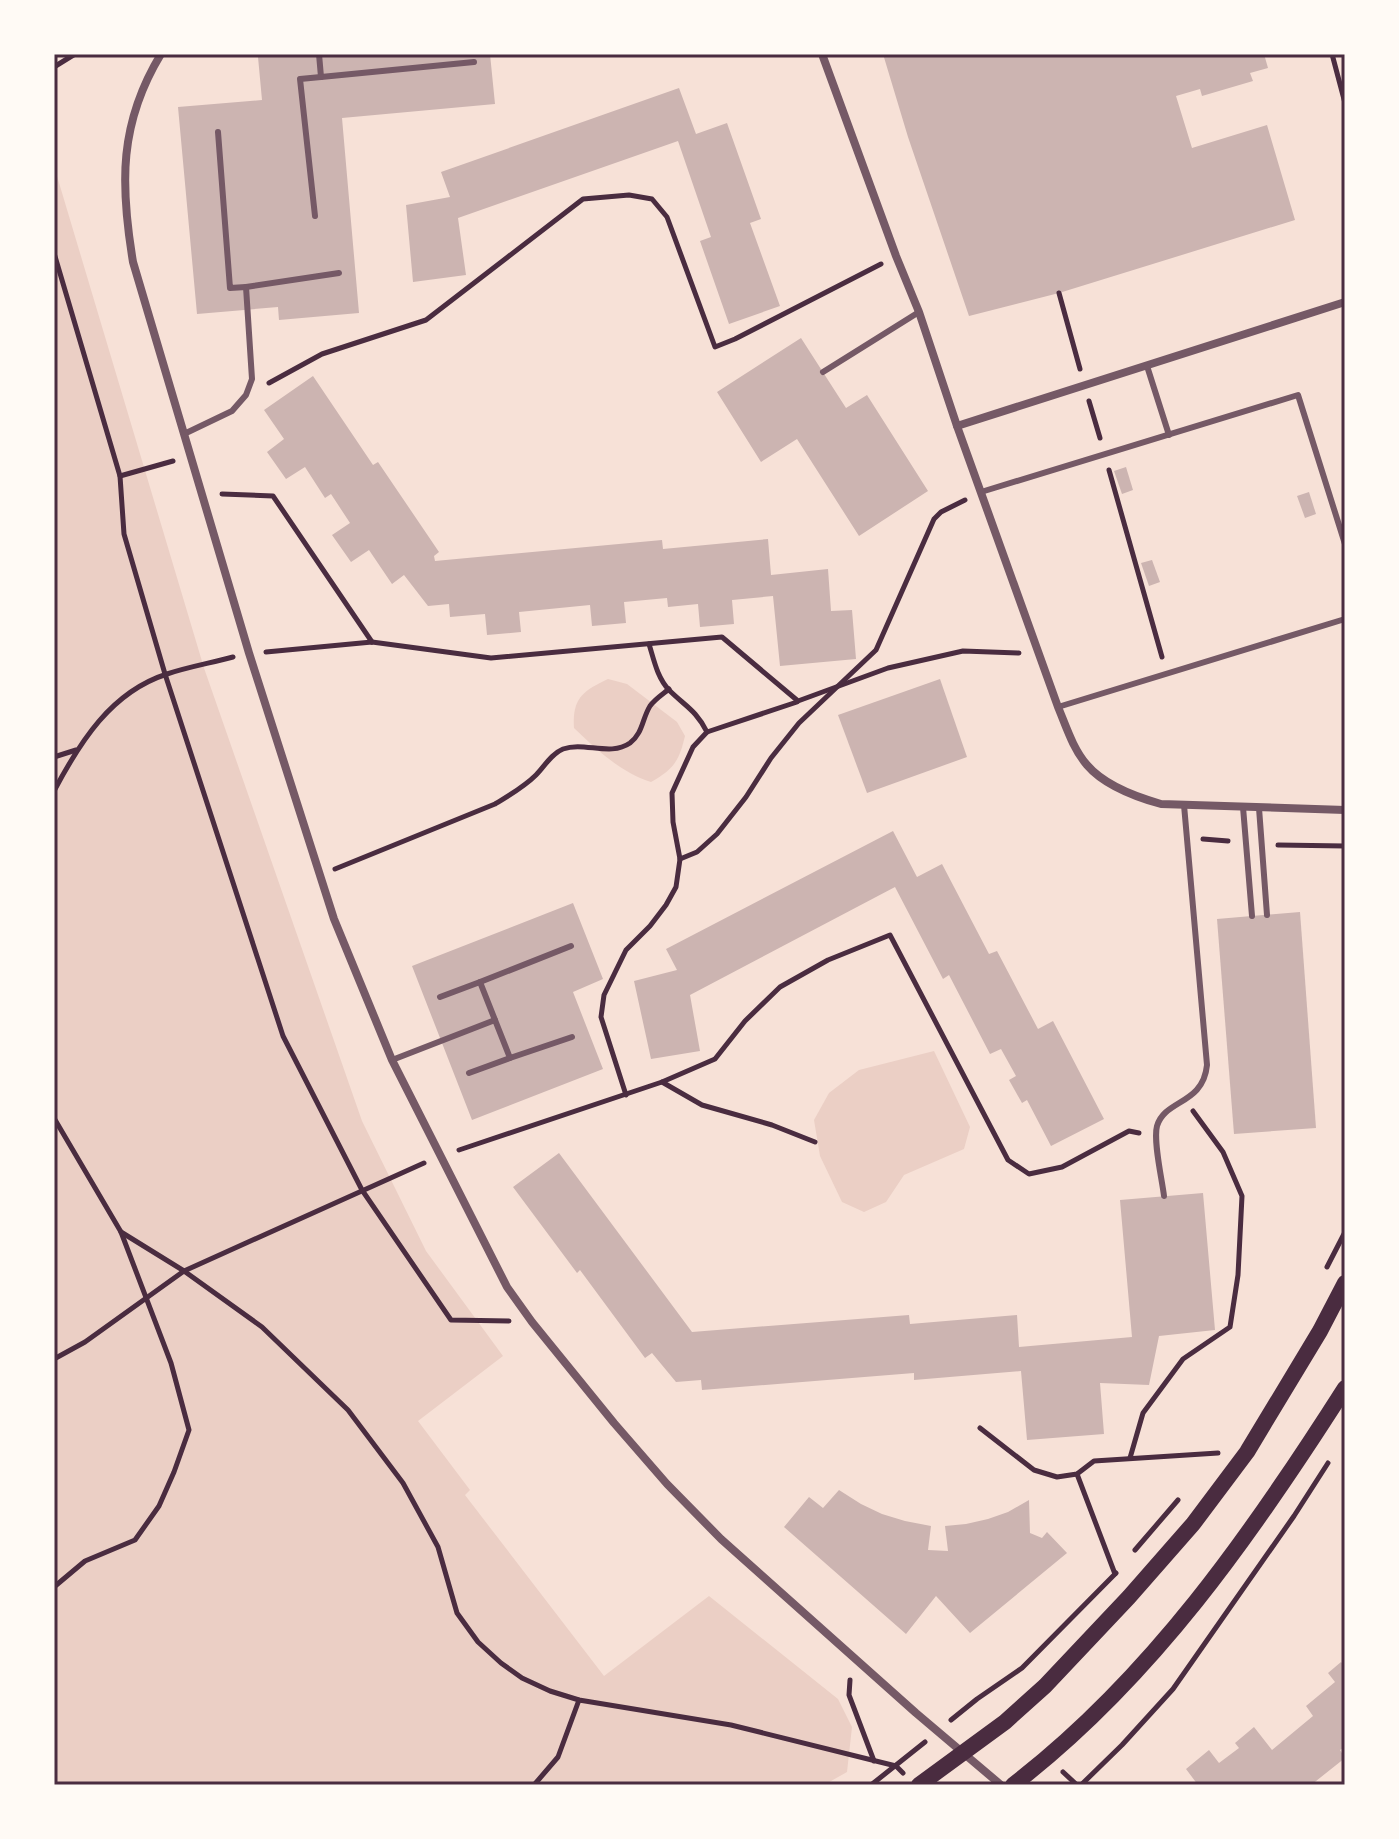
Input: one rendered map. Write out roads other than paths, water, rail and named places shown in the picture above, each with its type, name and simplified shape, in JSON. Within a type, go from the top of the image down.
[{"type":"main road","points":[[919,1785],[1005,1722],[1045,1686],[1193,1524],[1247,1452],[1320,1331],[1345,1283]]},
{"type":"main road","points":[[1013,1785],[1085,1724],[1132,1678],[1170,1634],[1265,1508],[1345,1388]]},
{"type":"street","points":[[161,54],[141,90],[126,147],[126,221],[133,262],[249,653],[334,919],[392,1060],[507,1287],[614,1423],[667,1484],[721,1539],[1001,1785]]},
{"type":"street","points":[[822,54],[919,312],[1058,707],[1074,746],[1088,767],[1114,786],[1161,804],[1345,810]]},
{"type":"street","points":[[957,426],[1345,302]]},
{"type":"lane","points":[[319,54],[321,77]]},
{"type":"lane","points":[[315,216],[300,79],[474,62]]},
{"type":"lane","points":[[218,132],[230,288],[339,273]]},
{"type":"lane","points":[[184,434],[232,411],[246,395],[252,379],[246,287]]},
{"type":"lane","points":[[823,372],[919,312]]},
{"type":"lane","points":[[1147,366],[1169,435]]},
{"type":"lane","points":[[981,492],[1298,395],[1345,544]]},
{"type":"lane","points":[[1058,707],[1345,619]]},
{"type":"lane","points":[[1164,1196],[1156,1135],[1158,1123],[1164,1114],[1186,1101],[1200,1086],[1206,1077],[1207,1065],[1184,805]]},
{"type":"lane","points":[[1243,807],[1252,916]]},
{"type":"lane","points":[[1259,808],[1267,915]]},
{"type":"lane","points":[[440,997],[571,946]]},
{"type":"lane","points":[[480,982],[510,1058]]},
{"type":"lane","points":[[392,1060],[495,1020]]},
{"type":"lane","points":[[469,1073],[572,1037]]}]
